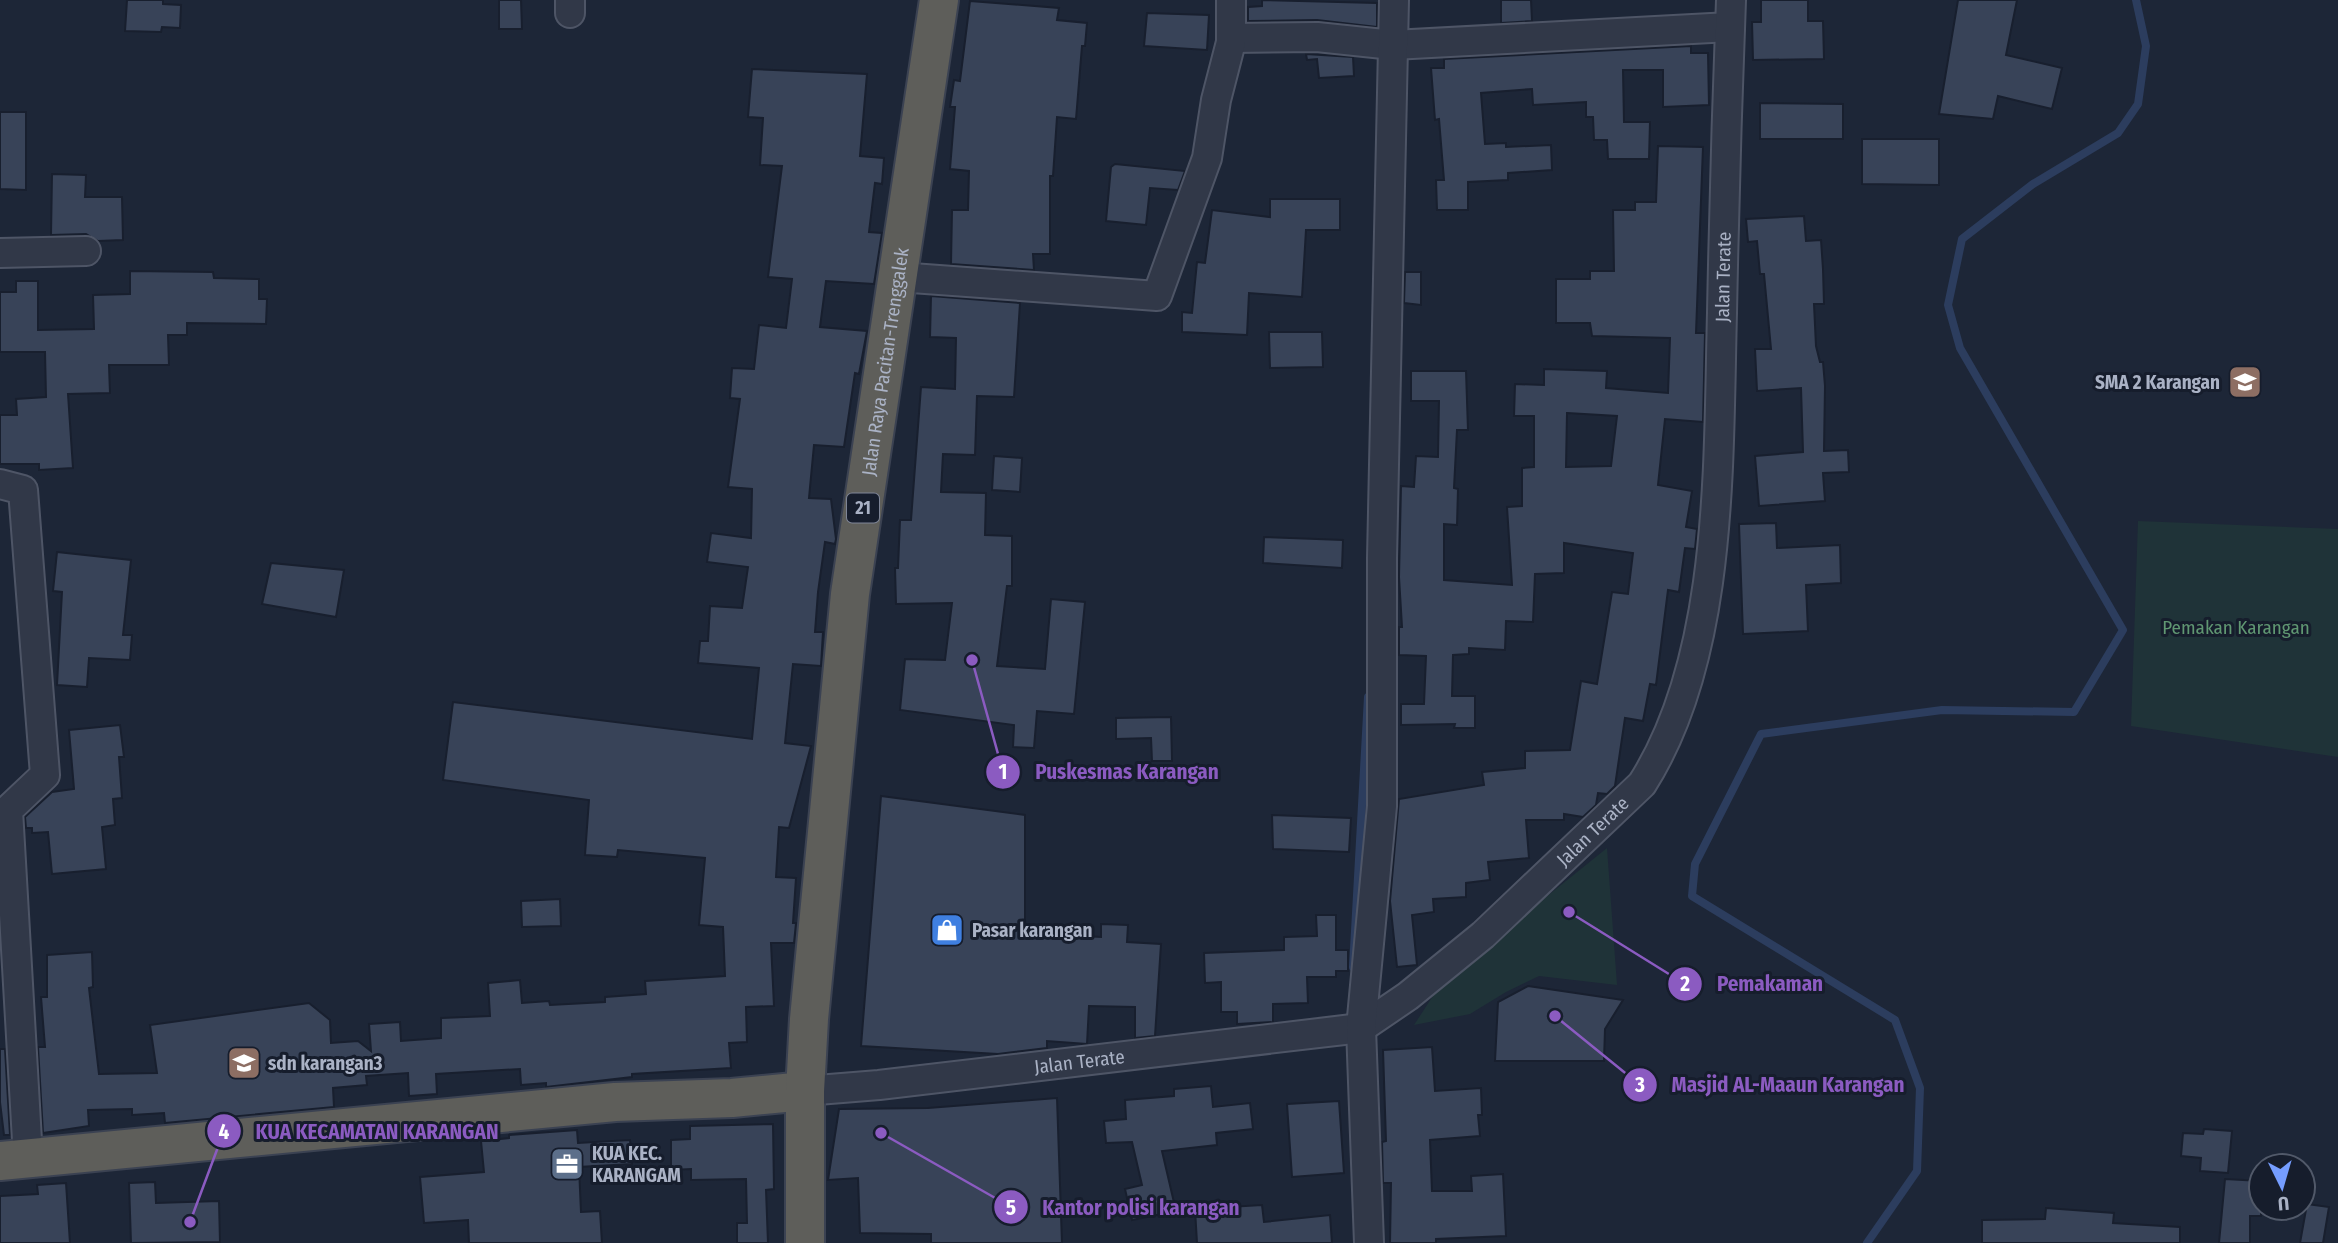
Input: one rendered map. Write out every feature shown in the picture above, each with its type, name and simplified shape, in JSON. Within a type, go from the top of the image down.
[{"type":"highway","name":"Jalan Raya Pacitan-Trenggalek","points":[[805,1091],[809,1019],[850,594],[939,0]]},
{"type":"highway","points":[[14,1160],[615,1102],[732,1098],[805,1091],[805,1243]]},
{"type":"street","points":[[898,277],[1157,296],[1207,158],[1216,100],[1231,38],[1231,0]]},
{"type":"street","points":[[1369,1243],[1361,1028],[1382,806],[1387,45],[1394,0]]},
{"type":"street","points":[[1231,38],[1317,37],[1387,45],[1730,13]]},
{"type":"street","name":"Jalan Terate","points":[[805,1091],[879,1085],[1361,1028],[1408,996],[1483,935],[1620,808],[1642,784],[1661,754],[1689,677],[1706,585],[1718,481],[1730,13]]},
{"type":"street","points":[[0,253],[86,251]]},
{"type":"street","points":[[0,484],[23,490],[45,775],[8,810],[14,1160]]},
{"type":"green space","name":"Pemakan Karangan","points":[[2138,521],[2338,529],[2338,757],[2131,726]]},
{"type":"green space","points":[[1607,848],[1617,985],[1539,976],[1470,1014],[1414,1025],[1444,979]]},
{"type":"building","points":[[127,0],[163,0],[163,4],[181,5],[180,28],[162,27],[161,32],[125,31]]},
{"type":"building","points":[[499,0],[521,0],[522,29],[499,29]]},
{"type":"building","points":[[1262,0],[1377,3],[1377,27],[1317,20],[1248,21],[1248,7],[1262,6]]},
{"type":"building","points":[[1501,0],[1531,0],[1532,21],[1501,23]]},
{"type":"building","points":[[1761,0],[1808,0],[1808,21],[1823,21],[1824,59],[1753,60],[1752,22],[1761,22]]},
{"type":"building","points":[[1958,0],[2017,0],[2006,55],[2062,68],[2052,109],[1998,96],[1993,119],[1939,114]]},
{"type":"building","points":[[970,1],[1059,8],[1057,20],[1087,23],[1085,46],[1082,46],[1076,119],[1057,117],[1053,176],[1050,176],[1050,254],[1033,254],[1034,270],[951,264],[952,210],[968,210],[969,171],[950,169],[955,107],[950,107],[954,80],[960,81]]},
{"type":"building","points":[[1147,13],[1209,15],[1207,50],[1144,46]]},
{"type":"building","points":[[1691,46],[1691,53],[1708,53],[1709,105],[1663,107],[1663,70],[1623,70],[1624,122],[1650,122],[1649,159],[1608,159],[1607,140],[1594,140],[1593,117],[1586,117],[1586,102],[1533,105],[1532,89],[1481,93],[1485,144],[1506,143],[1506,147],[1551,145],[1552,170],[1508,173],[1508,180],[1468,182],[1468,210],[1437,210],[1436,180],[1444,180],[1431,68],[1444,68],[1444,59]]},
{"type":"building","points":[[1306,54],[1353,57],[1354,76],[1319,78],[1317,59],[1307,60]]},
{"type":"building","points":[[752,69],[867,74],[860,156],[884,158],[882,184],[875,183],[869,232],[882,233],[874,284],[826,281],[820,327],[867,331],[859,374],[855,373],[844,447],[814,445],[809,498],[831,499],[836,539],[835,544],[825,542],[818,592],[815,632],[823,632],[821,666],[793,664],[785,743],[811,746],[789,828],[779,827],[776,877],[796,878],[793,923],[796,923],[794,943],[771,943],[774,1006],[746,1007],[747,1042],[729,1043],[731,1068],[632,1074],[632,1077],[546,1087],[546,1083],[521,1085],[520,1069],[436,1074],[437,1094],[409,1096],[408,1073],[366,1076],[367,1085],[333,1088],[334,1107],[165,1123],[164,1113],[132,1115],[132,1109],[88,1110],[89,1126],[43,1133],[38,1047],[45,1047],[41,997],[47,997],[47,955],[92,952],[93,987],[89,988],[99,1074],[157,1073],[150,1025],[309,1003],[330,1020],[331,1043],[358,1041],[371,1051],[369,1024],[400,1022],[401,1041],[441,1038],[441,1018],[490,1016],[488,983],[520,980],[522,1003],[549,1001],[550,1005],[605,1002],[605,997],[646,994],[645,981],[725,976],[723,927],[699,925],[705,858],[618,850],[617,857],[585,855],[589,800],[443,780],[453,702],[752,739],[759,668],[698,663],[700,641],[708,641],[710,606],[742,608],[748,567],[707,562],[711,533],[751,538],[752,489],[728,487],[740,399],[730,398],[732,368],[754,369],[759,325],[786,328],[792,279],[768,277],[782,166],[760,165],[763,118],[748,117]]},
{"type":"building","points":[[1760,103],[1843,104],[1843,139],[1760,139]]},
{"type":"building","points":[[0,112],[26,112],[26,190],[0,189]]},
{"type":"building","points":[[1862,139],[1939,139],[1939,185],[1862,184]]},
{"type":"building","points":[[1658,146],[1703,147],[1696,333],[1705,333],[1703,422],[1665,419],[1658,485],[1692,491],[1686,527],[1697,529],[1695,549],[1685,548],[1679,592],[1668,590],[1656,685],[1650,684],[1643,721],[1625,718],[1615,786],[1607,794],[1598,793],[1596,805],[1583,817],[1564,814],[1564,820],[1526,820],[1529,858],[1488,862],[1490,880],[1466,883],[1466,897],[1433,899],[1434,912],[1412,915],[1417,965],[1397,967],[1390,901],[1399,799],[1484,785],[1482,772],[1525,768],[1525,751],[1570,750],[1581,681],[1597,684],[1612,592],[1628,594],[1633,553],[1564,543],[1564,573],[1535,574],[1533,622],[1506,621],[1505,650],[1469,648],[1469,654],[1453,655],[1452,696],[1475,696],[1475,728],[1454,728],[1455,724],[1401,725],[1401,704],[1424,704],[1426,656],[1399,655],[1399,627],[1402,627],[1399,577],[1401,486],[1414,487],[1416,456],[1438,457],[1439,401],[1411,401],[1411,371],[1466,371],[1468,430],[1457,430],[1454,488],[1458,489],[1457,525],[1444,524],[1444,580],[1512,585],[1507,507],[1522,506],[1522,468],[1534,467],[1534,416],[1514,416],[1515,384],[1544,385],[1544,369],[1607,371],[1606,388],[1668,393],[1670,338],[1592,336],[1590,323],[1556,323],[1556,279],[1590,279],[1590,271],[1614,271],[1613,210],[1635,210],[1635,202],[1656,202]],"holes":[[[1567,413],[1617,416],[1611,466],[1566,467]]]},
{"type":"building","points":[[1115,164],[1185,171],[1178,190],[1150,188],[1146,225],[1106,221],[1111,167]]},
{"type":"building","points":[[52,174],[86,175],[85,197],[122,197],[123,240],[98,241],[86,234],[51,235]]},
{"type":"building","points":[[1270,199],[1340,199],[1340,230],[1306,230],[1302,297],[1249,293],[1247,335],[1182,332],[1182,312],[1192,313],[1197,262],[1205,263],[1212,210],[1270,217]]},
{"type":"building","points":[[1804,216],[1806,241],[1821,240],[1824,304],[1814,304],[1816,346],[1820,362],[1823,362],[1825,386],[1824,451],[1848,450],[1849,472],[1823,473],[1825,501],[1759,506],[1755,456],[1803,452],[1801,388],[1757,391],[1755,349],[1771,349],[1764,274],[1760,274],[1757,241],[1748,242],[1746,219]]},
{"type":"building","points":[[130,271],[213,272],[214,278],[259,279],[259,299],[267,299],[266,324],[187,323],[187,335],[168,335],[169,365],[109,365],[110,393],[68,394],[73,468],[39,470],[39,464],[0,464],[0,415],[17,415],[16,399],[46,397],[45,352],[0,352],[0,292],[16,292],[16,281],[38,281],[38,330],[94,329],[93,295],[130,294]]},
{"type":"building","points":[[1405,272],[1421,272],[1421,305],[1404,303]]},
{"type":"building","points":[[931,296],[1020,303],[1014,397],[977,396],[975,455],[943,454],[941,492],[986,493],[985,535],[1012,536],[1012,586],[1007,586],[997,666],[1045,669],[1051,599],[1085,602],[1074,714],[1037,711],[1034,748],[1013,747],[1014,725],[900,710],[905,659],[945,660],[952,603],[896,604],[895,568],[898,568],[900,520],[911,520],[921,387],[955,389],[956,338],[930,337]]},
{"type":"building","points":[[1269,332],[1322,332],[1323,367],[1270,368]]},
{"type":"building","points":[[994,456],[1022,458],[1020,492],[992,490]]},
{"type":"building","points":[[1776,523],[1777,548],[1840,545],[1841,583],[1806,585],[1808,631],[1743,634],[1739,524]]},
{"type":"building","points":[[1264,537],[1343,540],[1342,568],[1263,563]]},
{"type":"building","points":[[57,552],[131,560],[123,635],[132,635],[130,660],[89,658],[87,687],[57,685],[62,592],[53,591]]},
{"type":"building","points":[[271,563],[344,570],[336,617],[262,604]]},
{"type":"building","points":[[1171,717],[1172,761],[1152,761],[1151,738],[1116,739],[1116,718]]},
{"type":"building","points":[[120,725],[124,757],[119,757],[122,798],[113,799],[115,825],[102,827],[106,869],[52,874],[48,832],[32,833],[32,828],[26,828],[25,817],[52,792],[74,789],[69,730]]},
{"type":"building","name":"Pasar karangan","points":[[881,796],[1025,815],[1025,933],[1101,937],[1101,924],[1128,925],[1127,942],[1161,944],[1155,1036],[1135,1038],[1135,1007],[1089,1006],[1087,1044],[1047,1041],[1047,1048],[998,1054],[861,1046]]},
{"type":"building","points":[[1272,815],[1351,818],[1349,852],[1273,849]]},
{"type":"building","points":[[560,899],[561,926],[522,927],[521,901]]},
{"type":"building","points":[[1316,915],[1336,915],[1336,950],[1348,950],[1348,971],[1336,971],[1336,977],[1307,977],[1308,1003],[1273,1004],[1273,1022],[1237,1024],[1237,1012],[1221,1012],[1221,982],[1205,983],[1204,953],[1284,950],[1284,937],[1317,936]]},
{"type":"building","points":[[1528,986],[1623,1000],[1605,1029],[1604,1061],[1495,1061],[1498,1002]]},
{"type":"building","points":[[1432,1047],[1435,1091],[1481,1088],[1482,1115],[1478,1115],[1480,1136],[1430,1140],[1432,1191],[1472,1191],[1471,1176],[1503,1174],[1506,1236],[1436,1239],[1436,1243],[1390,1243],[1391,1183],[1383,1183],[1382,1142],[1386,1141],[1383,1050]]},
{"type":"building","points":[[0,1049],[5,1049],[10,1135],[4,1135],[0,1102]]},
{"type":"building","points":[[1211,1086],[1213,1107],[1250,1103],[1253,1129],[1216,1133],[1217,1145],[1162,1151],[1176,1211],[1132,1220],[1125,1189],[1142,1185],[1132,1142],[1106,1143],[1104,1121],[1126,1119],[1125,1100],[1174,1096],[1174,1089]]},
{"type":"building","points":[[1057,1098],[1062,1243],[931,1243],[931,1234],[860,1233],[858,1178],[828,1180],[839,1109],[928,1108]]},
{"type":"building","points":[[1339,1101],[1344,1173],[1292,1177],[1287,1104]]},
{"type":"building","points":[[773,1124],[774,1189],[766,1190],[768,1243],[737,1243],[737,1223],[747,1223],[746,1179],[691,1180],[691,1169],[671,1170],[671,1140],[690,1139],[690,1126]]},
{"type":"building","points":[[2204,1129],[2232,1131],[2228,1173],[2200,1171],[2201,1158],[2181,1156],[2183,1133],[2203,1134]]},
{"type":"building","points":[[577,1130],[578,1143],[630,1140],[632,1164],[579,1167],[581,1212],[600,1211],[602,1243],[469,1243],[468,1220],[424,1223],[420,1177],[484,1172],[481,1141],[509,1138],[509,1135]]},
{"type":"building","points":[[2225,1179],[2247,1180],[2250,1243],[2219,1243]]},
{"type":"building","points":[[155,1182],[156,1203],[219,1201],[220,1242],[131,1243],[129,1183]]},
{"type":"building","points":[[66,1183],[70,1243],[0,1243],[0,1196],[38,1194],[37,1185]]},
{"type":"building","points":[[1262,1205],[1264,1222],[1330,1215],[1332,1243],[1197,1243],[1195,1209]]},
{"type":"building","points":[[2317,1205],[2329,1207],[2323,1243],[2300,1243],[2304,1222],[2317,1222]]},
{"type":"building","points":[[2046,1208],[2114,1213],[2113,1223],[2180,1227],[2180,1243],[1982,1243],[1982,1220],[2045,1219]]},
{"type":"waterway","points":[[1867,1243],[1917,1171],[1920,1088],[1895,1020],[1692,896],[1695,864],[1761,734],[1942,710],[2074,712],[2123,630],[1960,348],[1948,305],[1962,239],[2033,184],[2118,133],[2138,104],[2146,46],[2136,0]]},
{"type":"waterway","points":[[1353,967],[1368,697]]},
{"type":"place","name":"SMA 2 Karangan","points":[[2245,382]]},
{"type":"place","name":"Puskesmas Karangan","points":[[972,660]]},
{"type":"place","name":"Pemakaman","points":[[1569,912]]},
{"type":"place","name":"Pasar karangan","points":[[947,930]]},
{"type":"place","name":"Masjid AL-Maaun Karangan","points":[[1555,1016]]},
{"type":"place","name":"sdn karangan3","points":[[244,1063]]},
{"type":"place","name":"Kantor polisi karangan","points":[[881,1133]]},
{"type":"place","name":"KUA KEC. KARANGAM","points":[[567,1164]]},
{"type":"place","name":"KUA KECAMATAN KARANGAN","points":[[190,1222]]}]
